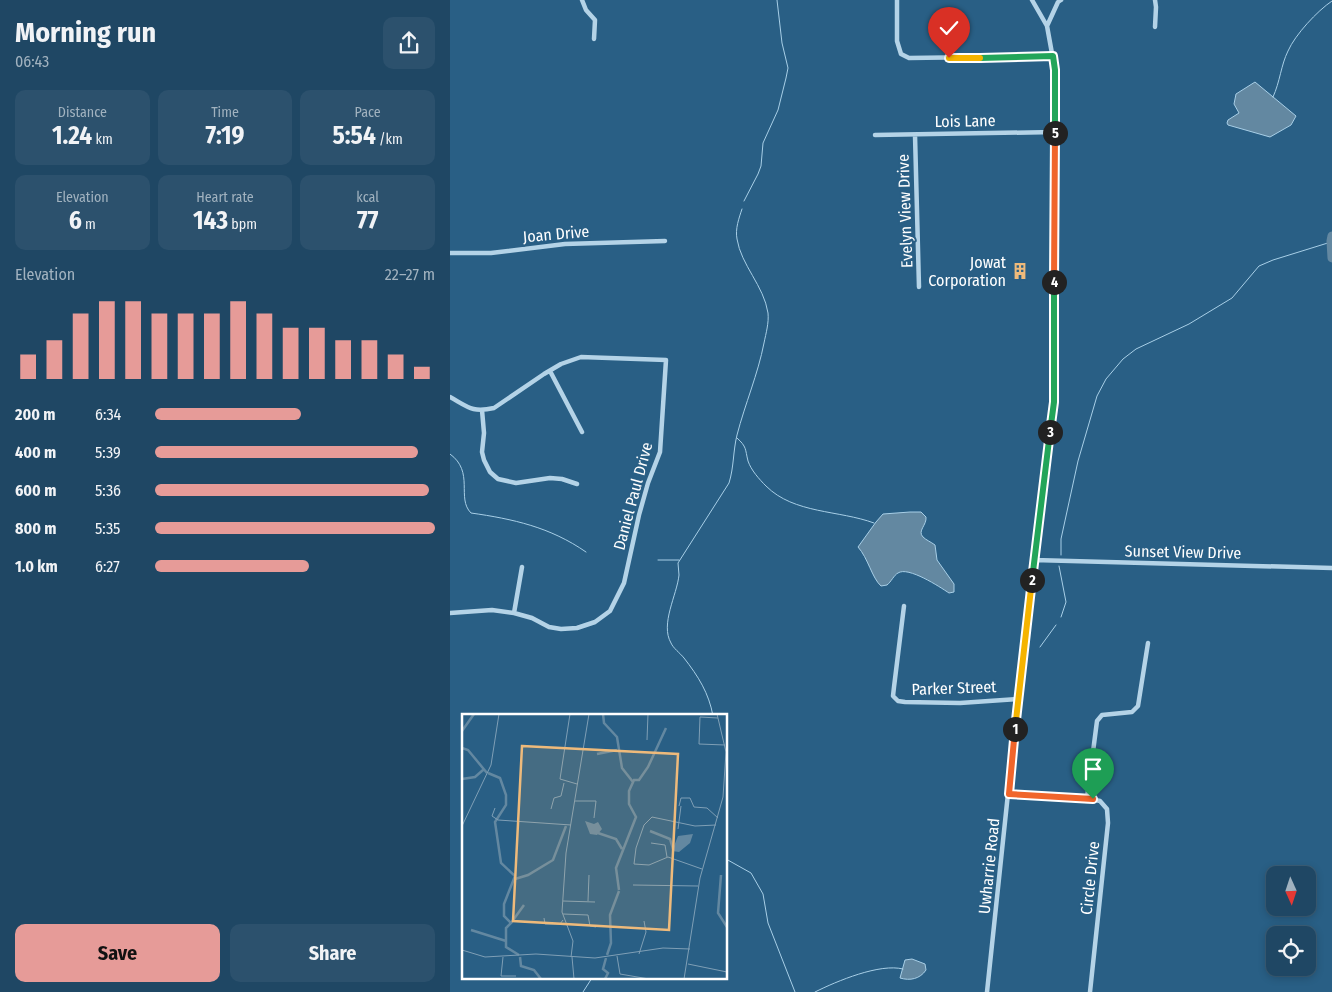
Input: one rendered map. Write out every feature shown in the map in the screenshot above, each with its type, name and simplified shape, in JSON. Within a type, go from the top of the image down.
[{"type":"street","points":[[582,0],[586,10],[595,20],[594,39]]},
{"type":"street","points":[[897,0],[898,46],[901,54],[909,58],[1053,56]]},
{"type":"street","name":"Uwharrie Road","points":[[987,992],[1018,699],[1054,402],[1055,70],[1047,26],[1032,0]]},
{"type":"street","points":[[1047,26],[1058,2],[1062,0]]},
{"type":"street","points":[[1155,0],[1155,27]]},
{"type":"street","name":"Lois Lane","points":[[875,135],[1055,132]]},
{"type":"street","name":"Evelyn View Drive","points":[[915,135],[919,287]]},
{"type":"street","name":"Joan Drive","points":[[450,253],[492,253],[565,244],[665,242]]},
{"type":"street","name":"Daniel Paul Drive","points":[[450,613],[492,610],[532,618],[549,627],[577,628],[595,622],[610,611],[624,584],[639,515],[648,483],[660,452],[666,360],[581,358],[562,364],[494,408],[482,410]]},
{"type":"street","points":[[550,371],[582,432]]},
{"type":"street","points":[[450,397],[476,411],[482,410],[484,460],[490,472],[498,479],[516,483],[550,478],[562,479],[577,484]]},
{"type":"street","name":"Sunset View Drive","points":[[1034,560],[1332,568]]},
{"type":"street","points":[[514,613],[522,567]]},
{"type":"street","name":"Parker Street","points":[[904,606],[894,696],[898,701],[960,703],[1018,699]]},
{"type":"street","points":[[1087,798],[1097,721],[1102,716],[1132,712],[1138,706],[1148,643]]},
{"type":"street","name":"Circle Drive","points":[[1009,794],[1087,798],[1103,803],[1107,809],[1109,815],[1090,992]]},
{"type":"water","points":[[1255,82],[1296,116],[1291,125],[1270,137],[1228,125],[1227,123],[1228,120],[1239,113],[1234,104],[1236,94]]},
{"type":"water","points":[[921,512],[926,517],[921,535],[935,545],[937,560],[954,584],[954,592],[949,593],[924,578],[909,572],[898,573],[887,585],[881,586],[875,578],[858,547],[883,514]]},
{"type":"water","points":[[912,959],[925,964],[926,970],[914,978],[900,978],[905,960]]},
{"type":"waterway","points":[[744,201],[761,166],[763,143],[778,110],[788,68],[782,43],[777,0]]},
{"type":"waterway","points":[[1273,97],[1291,45],[1307,24],[1332,1]]},
{"type":"waterway","points":[[712,714],[702,685],[684,658],[672,645],[667,627],[678,583],[678,563],[729,483],[737,435],[758,366],[767,328],[768,313],[766,303],[739,249],[737,227],[742,209]]},
{"type":"waterway","points":[[1332,236],[1332,258]]},
{"type":"waterway","points":[[1061,555],[1061,539],[1078,461],[1097,396],[1106,379],[1123,359],[1136,349],[1189,324],[1232,298],[1259,266],[1331,242]]},
{"type":"waterway","points":[[737,438],[744,446],[753,471],[777,495],[803,507],[874,523]]},
{"type":"waterway","points":[[450,454],[462,469],[465,500],[471,513],[531,525],[559,536],[586,552]]},
{"type":"waterway","points":[[658,560],[679,560]]},
{"type":"waterway","points":[[1059,566],[1066,602],[1061,617]]},
{"type":"waterway","points":[[1040,647],[1056,625]]},
{"type":"waterway","points":[[728,860],[751,873],[763,894],[768,923],[795,992]]},
{"type":"waterway","points":[[815,992],[859,974],[883,969],[903,969]]},
{"type":"waterway","points":[[583,992],[591,980]]},
{"type":"place","name":"Jowat Corporation","points":[[1020,271]]},
{"type":"route","points":[[949,58],[1053,56],[1055,70],[1054,402],[1018,699],[1009,794],[1093,799]]}]
